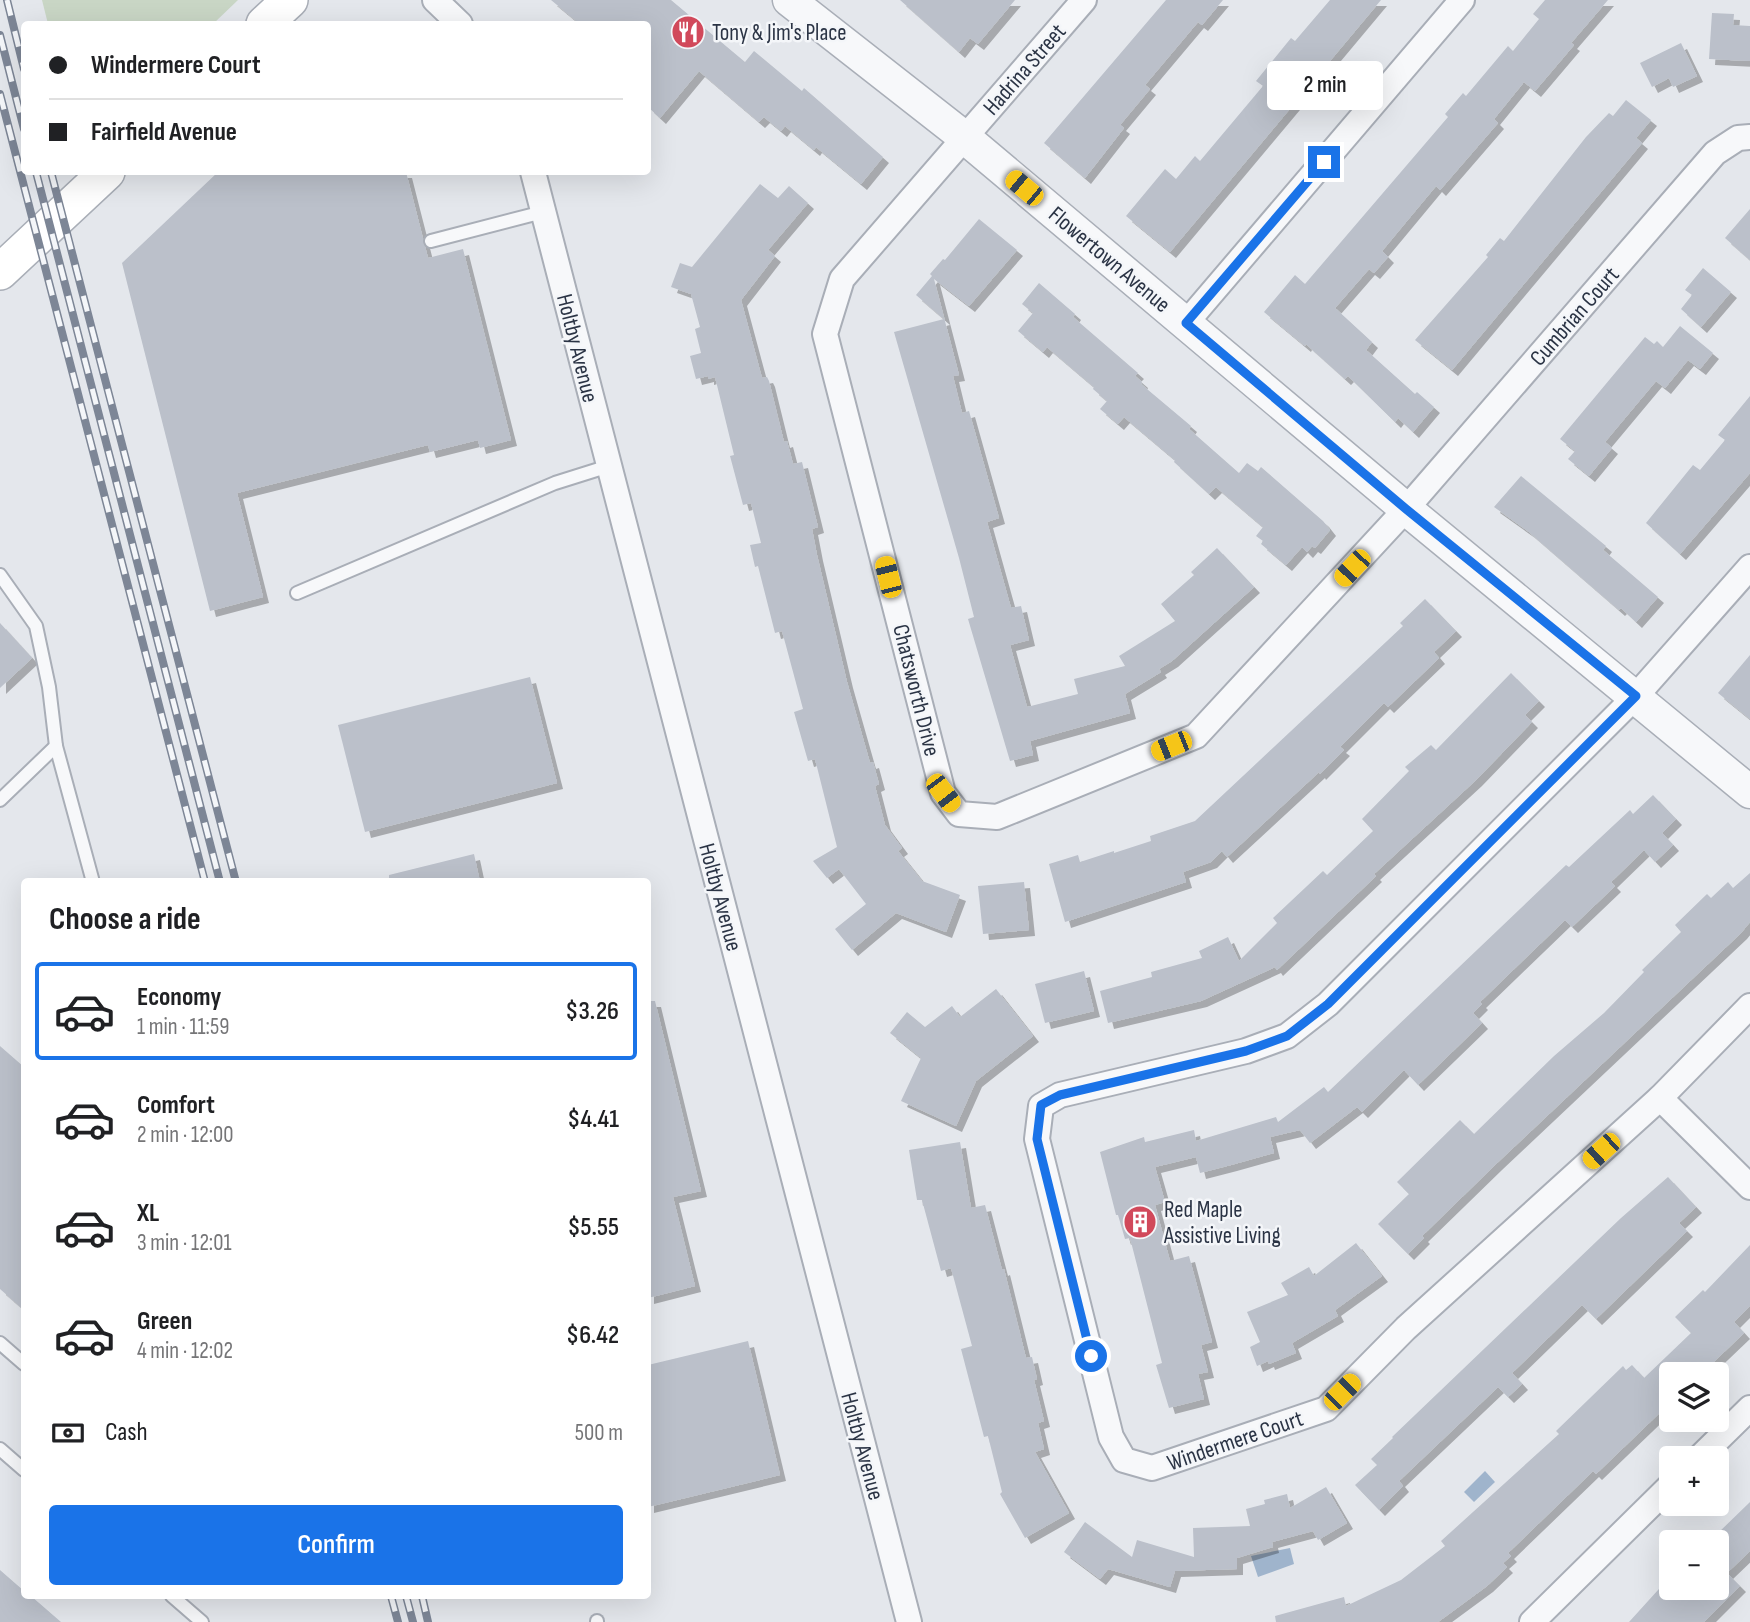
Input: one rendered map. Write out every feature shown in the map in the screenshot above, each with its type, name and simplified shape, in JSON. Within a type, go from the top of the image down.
[{"type":"main road","points":[[267,21],[290,0]]},
{"type":"main road","points":[[0,272],[104,175]]},
{"type":"street","points":[[435,0],[457,21]]},
{"type":"street","name":"Flowertown Avenue","points":[[789,0],[964,137],[1406,509],[1750,792]]},
{"type":"street","name":"Hadrina Street","points":[[964,137],[1084,0]]},
{"type":"street","points":[[1186,323],[1462,0]]},
{"type":"street","name":"Chatsworth Drive","points":[[964,137],[842,279],[825,334],[943,793],[959,814],[997,817],[1196,736],[1406,509]]},
{"type":"street","name":"Cumbrian Court","points":[[1406,509],[1715,153],[1738,138],[1750,137]]},
{"type":"street","name":"Holtby Avenue","points":[[534,175],[909,1622]]},
{"type":"street","points":[[1636,696],[1750,567]]},
{"type":"street","name":"Windermere Court","points":[[1636,696],[1328,1004],[1287,1036],[1246,1051],[1060,1095],[1041,1105],[1037,1139],[1111,1437],[1124,1460],[1152,1468],[1326,1409],[1406,1328],[1660,1098],[1750,1006]]},
{"type":"street","points":[[1660,1098],[1750,1186]]},
{"type":"street","points":[[1711,1446],[1750,1408]]},
{"type":"street","points":[[1532,1622],[1659,1497]]},
{"type":"lane","points":[[431,241],[543,212]]},
{"type":"lane","points":[[297,593],[555,483],[609,466]]},
{"type":"lane","points":[[0,575],[36,626],[49,687],[56,746],[92,878]]},
{"type":"lane","points":[[0,800],[56,746]]},
{"type":"lane","points":[[0,1343],[21,1361]]},
{"type":"lane","points":[[0,1449],[21,1467]]},
{"type":"lane","points":[[175,1599],[202,1622]]},
{"type":"green space","points":[[42,0],[238,0],[216,21],[47,21]]},
{"type":"water","points":[[1485,1471],[1495,1482],[1474,1502],[1464,1492]]},
{"type":"water","points":[[1290,1548],[1294,1564],[1258,1577],[1251,1556]]},
{"type":"building","points":[[551,0],[671,0],[745,62],[754,51],[802,91],[804,88],[883,157],[861,184],[816,147],[814,150],[785,126],[781,131],[764,117],[759,122],[699,71],[660,118],[651,110],[651,21],[576,21]]},
{"type":"building","points":[[900,0],[1015,0],[978,44],[970,38],[959,52]]},
{"type":"building","points":[[1166,0],[1223,0],[1202,25],[1198,22],[1145,85],[1150,89],[1120,125],[1124,128],[1085,178],[1044,143]]},
{"type":"building","points":[[1330,0],[1381,0],[1170,252],[1126,216],[1165,169],[1176,179],[1195,156],[1200,161],[1263,86],[1256,81],[1291,38],[1295,41]]},
{"type":"building","points":[[1545,0],[1608,0],[1535,91],[1524,82],[1494,119],[1498,123],[1440,190],[1436,186],[1382,251],[1388,257],[1374,273],[1369,269],[1335,308],[1372,342],[1366,350],[1415,394],[1417,392],[1434,407],[1413,432],[1398,418],[1395,422],[1348,376],[1345,379],[1306,344],[1305,346],[1264,312],[1295,275],[1305,284],[1448,117],[1445,114],[1463,93],[1466,96],[1508,46],[1513,51],[1539,19],[1533,14]]},
{"type":"building","points":[[1712,13],[1734,14],[1733,25],[1750,26],[1750,61],[1709,59]]},
{"type":"building","points":[[1681,43],[1697,76],[1673,87],[1669,78],[1652,87],[1640,63]]},
{"type":"building","points":[[1626,100],[1651,120],[1636,138],[1642,143],[1452,370],[1415,340],[1488,257],[1486,255],[1500,238],[1504,241],[1586,137],[1609,113],[1613,116]]},
{"type":"building","points":[[215,175],[407,175],[428,258],[463,249],[511,440],[480,448],[478,440],[430,452],[428,445],[237,493],[263,597],[210,611],[122,263]]},
{"type":"building","points":[[760,184],[778,198],[789,186],[808,203],[768,250],[775,256],[741,300],[762,378],[767,377],[769,381],[784,442],[787,441],[793,464],[802,462],[818,527],[812,529],[817,555],[847,682],[870,763],[873,762],[879,784],[875,786],[885,825],[902,848],[898,851],[922,881],[960,895],[946,932],[896,913],[852,950],[835,929],[866,904],[839,869],[827,878],[813,861],[837,847],[815,759],[808,761],[794,712],[803,709],[782,631],[775,633],[758,566],[755,567],[750,545],[761,543],[751,503],[743,505],[730,456],[734,455],[715,377],[696,379],[690,356],[701,353],[695,329],[700,327],[691,294],[671,287],[680,263],[692,267]]},
{"type":"building","points":[[1750,209],[1750,260],[1725,238]]},
{"type":"building","points":[[979,219],[1017,250],[969,306],[934,279],[959,375],[953,376],[962,413],[969,411],[999,518],[987,522],[1011,608],[1021,606],[1029,640],[1010,645],[1027,707],[1078,694],[1074,679],[1125,666],[1119,656],[1175,621],[1161,604],[1194,575],[1191,572],[1217,548],[1254,587],[1172,661],[1159,669],[1161,672],[1125,694],[1130,713],[1030,741],[1033,755],[1010,761],[968,619],[974,617],[959,558],[894,332],[944,319],[916,295],[932,276],[930,274]]},
{"type":"building","points":[[1703,268],[1731,292],[1701,327],[1681,309],[1692,295],[1685,290]]},
{"type":"building","points":[[1039,283],[1075,314],[1073,317],[1138,373],[1135,376],[1141,384],[1191,426],[1189,429],[1239,473],[1247,463],[1258,471],[1261,467],[1323,521],[1330,530],[1315,548],[1312,546],[1307,552],[1302,547],[1286,565],[1261,544],[1263,541],[1256,536],[1263,527],[1216,487],[1209,494],[1174,462],[1175,460],[1124,417],[1118,424],[1100,409],[1107,401],[1094,387],[1047,347],[1043,352],[1018,331],[1033,313],[1022,304]]},
{"type":"building","points":[[1680,326],[1713,353],[1700,369],[1688,360],[1665,388],[1656,381],[1605,442],[1612,448],[1589,476],[1568,459],[1575,451],[1560,439],[1645,337],[1654,344],[1657,341],[1663,347]]},
{"type":"building","points":[[1750,396],[1750,473],[1680,554],[1646,523],[1693,465],[1700,470],[1725,440],[1718,435]]},
{"type":"building","points":[[1521,476],[1606,546],[1603,550],[1658,597],[1636,622],[1529,532],[1494,507]]},
{"type":"building","points":[[1425,599],[1456,631],[1434,652],[1439,658],[1388,707],[1384,703],[1340,747],[1344,750],[1320,774],[1319,772],[1227,857],[1222,851],[1211,862],[1183,872],[1186,882],[1065,922],[1049,864],[1078,855],[1080,862],[1114,853],[1151,841],[1150,836],[1195,821],[1403,626],[1400,623]]},
{"type":"building","points":[[0,623],[32,658],[0,688]]},
{"type":"building","points":[[1750,655],[1750,719],[1718,693]]},
{"type":"building","points":[[1511,673],[1539,701],[1525,715],[1532,722],[1476,780],[1374,874],[1376,876],[1277,970],[1275,967],[1201,1001],[1108,1023],[1100,991],[1152,977],[1151,972],[1202,958],[1199,951],[1228,937],[1239,961],[1277,923],[1273,918],[1323,871],[1327,875],[1373,831],[1362,819],[1409,771],[1405,767],[1431,745],[1436,750]]},
{"type":"building","points":[[530,677],[557,783],[365,832],[338,725]]},
{"type":"building","points":[[1653,795],[1676,819],[1662,833],[1673,845],[1655,862],[1644,850],[1611,882],[1615,886],[1572,927],[1565,920],[1480,1002],[1482,1004],[1473,1013],[1482,1023],[1418,1085],[1404,1070],[1362,1112],[1357,1107],[1310,1143],[1300,1130],[1270,1137],[1274,1153],[1200,1173],[1196,1157],[1155,1167],[1165,1202],[1155,1205],[1170,1261],[1189,1256],[1212,1342],[1201,1345],[1208,1372],[1198,1374],[1204,1399],[1169,1408],[1156,1365],[1162,1363],[1130,1238],[1125,1239],[1116,1215],[1100,1152],[1144,1137],[1145,1142],[1194,1130],[1196,1141],[1276,1117],[1278,1122],[1324,1087],[1328,1092],[1566,865],[1569,867],[1630,810],[1633,814]]},
{"type":"building","points":[[474,854],[479,878],[389,878],[389,875]]},
{"type":"building","points":[[1750,873],[1750,922],[1741,933],[1496,1164],[1422,1236],[1424,1238],[1408,1254],[1378,1224],[1409,1194],[1397,1182],[1460,1120],[1474,1134],[1644,972],[1642,970],[1681,932],[1675,925],[1707,894],[1711,898],[1728,882],[1733,888]]},
{"type":"building","points":[[1024,882],[1029,930],[983,934],[978,886]]},
{"type":"building","points":[[1084,971],[1094,1011],[1045,1023],[1035,984]]},
{"type":"building","points":[[996,989],[1033,1036],[976,1081],[956,1126],[901,1101],[921,1058],[890,1033],[907,1012],[925,1027],[952,1006],[960,1017]]},
{"type":"building","points":[[651,1001],[655,1001],[701,1191],[673,1197],[695,1286],[651,1297]]},
{"type":"building","points":[[0,1046],[21,1064],[21,1307],[0,1289]]},
{"type":"building","points":[[960,1142],[971,1208],[985,1205],[1026,1358],[1032,1357],[1037,1379],[1034,1380],[1044,1421],[1038,1423],[1044,1449],[1035,1452],[1069,1513],[1025,1538],[1000,1494],[1002,1492],[988,1436],[984,1437],[961,1349],[972,1346],[951,1268],[941,1271],[922,1200],[917,1200],[909,1150]]},
{"type":"building","points":[[1668,1177],[1696,1207],[1679,1223],[1687,1231],[1596,1319],[1582,1305],[1512,1373],[1522,1384],[1508,1397],[1498,1387],[1399,1481],[1403,1486],[1379,1510],[1355,1485],[1377,1465],[1371,1459],[1621,1218]]},
{"type":"building","points":[[1356,1243],[1382,1276],[1335,1310],[1338,1316],[1292,1343],[1296,1353],[1257,1366],[1250,1347],[1260,1342],[1247,1312],[1288,1295],[1281,1283],[1309,1267],[1314,1276]]},
{"type":"building","points":[[1750,1245],[1750,1306],[1734,1322],[1744,1333],[1714,1362],[1661,1362],[1691,1333],[1675,1317],[1703,1290],[1705,1292]]},
{"type":"building","points":[[748,1341],[780,1475],[651,1506],[651,1364]]},
{"type":"building","points":[[1659,1364],[1659,1414],[1596,1474],[1593,1471],[1508,1553],[1511,1556],[1503,1563],[1507,1567],[1487,1586],[1438,1622],[1276,1622],[1275,1616],[1344,1597],[1346,1606],[1401,1580],[1445,1546],[1441,1541],[1559,1434],[1556,1431],[1623,1366],[1626,1370],[1632,1365],[1644,1378]]},
{"type":"building","points":[[1326,1487],[1347,1523],[1318,1540],[1313,1531],[1272,1542],[1273,1547],[1237,1558],[1237,1569],[1175,1571],[1170,1587],[1108,1569],[1100,1579],[1064,1552],[1085,1522],[1132,1557],[1137,1540],[1194,1557],[1193,1528],[1250,1526],[1246,1509],[1265,1504],[1264,1500],[1287,1494],[1290,1508]]},
{"type":"building","points":[[1750,1502],[1750,1551],[1729,1571],[1729,1530],[1721,1530]]},
{"type":"building","points":[[0,1570],[21,1588],[21,1599],[34,1599],[61,1622],[0,1622]]},
{"type":"building","points":[[1729,1575],[1740,1586],[1729,1597]]},
{"type":"building","points":[[1659,1589],[1659,1600],[1726,1600],[1704,1622],[1629,1622]]},
{"type":"railway","points":[[7,0],[21,57]]},
{"type":"railway","points":[[0,35],[21,117]]},
{"type":"railway","points":[[0,94],[21,175]]},
{"type":"railway","points":[[21,175],[204,878]]},
{"type":"railway","points":[[37,175],[219,878]]},
{"type":"railway","points":[[52,175],[235,878]]},
{"type":"railway","points":[[392,1599],[398,1622]]},
{"type":"railway","points":[[407,1599],[413,1622]]},
{"type":"railway","points":[[423,1599],[428,1622]]},
{"type":"place","name":"Tony & Jim's Place","points":[[688,32]]},
{"type":"place","name":"Red Maple Assistive Living","points":[[1140,1222]]},
{"type":"route","points":[[1091,1356],[1037,1139],[1041,1105],[1060,1095],[1246,1051],[1287,1036],[1328,1004],[1636,696],[1406,509],[1186,323],[1324,162]]}]
